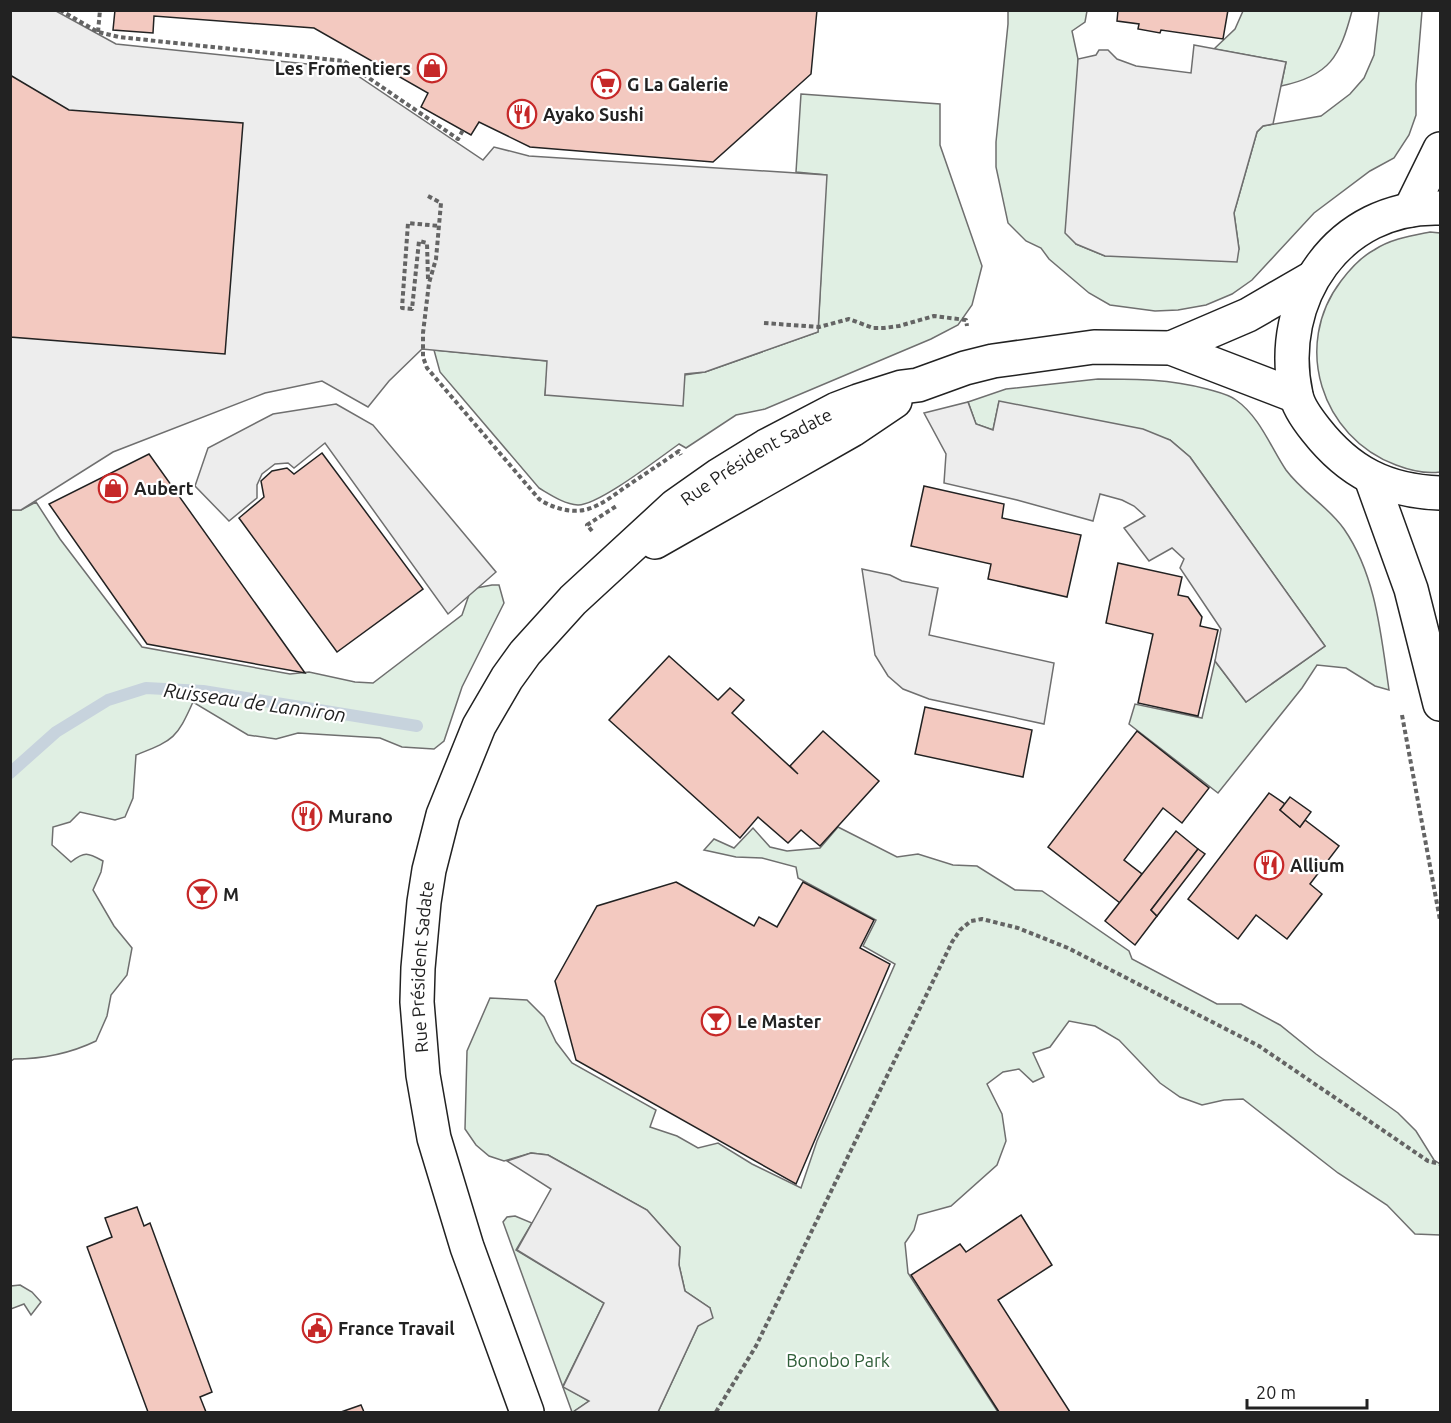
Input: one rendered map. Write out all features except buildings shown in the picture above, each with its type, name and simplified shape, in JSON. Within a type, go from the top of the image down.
[{"type":"street","points":[[1440,149],[1425,209],[1386,217],[1358,230],[1332,250],[1312,278],[1299,309],[1292,355],[1296,396],[1310,422],[1329,446],[1351,467],[1371,478],[1414,492],[1440,493]]},
{"type":"street","points":[[1171,348],[1248,315],[1312,278]]},
{"type":"street","name":"Rue Président Sadate","points":[[527,1413],[457,1215],[428,1107],[419,1039],[417,1002],[424,902],[429,870],[443,815],[479,726],[491,705],[525,653],[573,600],[615,563],[649,528],[675,506],[742,460],[837,409],[881,394],[918,385],[965,368],[1034,354],[1094,347],[1171,348]]},
{"type":"street","points":[[1171,348],[1296,396]]},
{"type":"street","points":[[1371,478],[1412,589],[1440,704]]},
{"type":"path","points":[[60,10],[98,32],[119,38],[344,61],[459,139],[463,130]]},
{"type":"path","points":[[98,32],[100,10]]},
{"type":"path","points":[[428,196],[441,203],[436,259],[429,283],[422,349],[427,368],[539,499],[560,509],[587,510],[679,452],[684,460]]},
{"type":"path","points":[[429,283],[427,243],[419,241],[412,309],[402,309],[408,223],[439,226]]},
{"type":"path","points":[[764,323],[819,327],[849,319],[873,328],[884,328],[934,316],[966,320],[967,326]]},
{"type":"path","points":[[591,531],[587,525],[626,499]]},
{"type":"path","points":[[716,1413],[756,1346],[952,942],[960,930],[971,921],[991,920],[1068,948],[1259,1046],[1428,1161],[1440,1164]]},
{"type":"green space","points":[[1008,11],[1087,11],[1085,22],[1072,31],[1078,59],[1076,244],[1105,256],[1239,249],[1234,213],[1257,132],[1263,126],[1321,116],[1350,94],[1364,78],[1374,55],[1379,11],[1422,11],[1416,115],[1409,135],[1394,158],[1370,171],[1314,213],[1252,280],[1232,294],[1206,305],[1178,310],[1155,311],[1110,305],[1089,293],[1049,259],[1041,248],[1026,241],[1008,223],[996,167],[996,142]]},
{"type":"green space","points":[[1243,11],[1352,11],[1343,40],[1330,62],[1311,76],[1281,86],[1286,62],[1214,49],[1235,29]]},
{"type":"green space","points":[[801,94],[940,104],[940,145],[982,266],[972,305],[958,325],[931,339],[765,409],[736,415],[686,448],[679,444],[629,480],[588,503],[578,505],[568,503],[539,488],[440,372],[434,350],[548,361],[545,395],[705,372],[818,332],[826,175],[796,172]]},
{"type":"green space","points":[[1430,232],[1440,233],[1440,472],[1418,471],[1396,465],[1370,452],[1349,433],[1333,411],[1322,386],[1317,360],[1318,333],[1326,306],[1348,272],[1380,246],[1401,238]]},
{"type":"green space","points":[[1098,379],[1166,381],[1218,392],[1236,400],[1252,415],[1286,470],[1300,486],[1331,513],[1344,529],[1363,566],[1376,606],[1389,690],[1375,686],[1346,668],[1317,665],[1302,688],[1218,793],[1129,724],[1135,704],[1202,718],[1215,661],[1246,702],[1325,646],[1190,457],[1170,440],[999,402],[993,430],[976,424],[968,402],[1006,389]]},
{"type":"green space","points":[[36,502],[60,539],[142,647],[290,674],[309,672],[355,682],[373,683],[462,615],[471,589],[499,585],[504,603],[462,687],[444,741],[434,749],[402,747],[380,738],[298,733],[276,739],[248,735],[193,702],[182,724],[172,737],[136,755],[133,798],[125,817],[115,820],[80,812],[70,822],[53,827],[52,845],[71,862],[87,854],[103,861],[93,890],[114,926],[132,948],[127,975],[111,995],[107,1016],[96,1041],[56,1055],[11,1061],[11,510],[21,510]]},
{"type":"green space","name":"Bonobo Park","points":[[838,827],[897,857],[918,854],[953,865],[977,866],[1015,890],[1042,891],[1129,951],[1132,959],[1217,1004],[1241,1004],[1280,1025],[1398,1113],[1416,1131],[1434,1160],[1440,1164],[1440,1235],[1415,1234],[1387,1205],[1338,1173],[1243,1099],[1202,1105],[1180,1097],[1160,1083],[1119,1040],[1095,1026],[1069,1021],[1050,1047],[1033,1053],[1044,1077],[1033,1082],[1019,1069],[1003,1072],[987,1084],[1002,1114],[1006,1141],[997,1165],[951,1206],[918,1215],[914,1230],[905,1243],[908,1273],[998,1412],[658,1412],[698,1326],[710,1308],[685,1291],[679,1265],[680,1247],[647,1210],[548,1155],[531,1153],[504,1161],[489,1156],[476,1145],[465,1129],[467,1051],[490,998],[527,1000],[544,1017],[556,1042],[572,1063],[656,1110],[650,1127],[677,1136],[698,1148],[718,1143],[752,1164],[801,1188],[817,1141],[895,964],[863,946],[876,920],[798,878],[796,867],[762,858],[736,857],[704,850],[714,839],[734,848],[753,828],[770,847],[787,851],[820,848]]},
{"type":"green space","points":[[515,1216],[532,1223],[516,1250],[604,1303],[563,1386],[589,1401],[573,1412],[572,1412],[503,1222],[507,1217]]},
{"type":"green space","points":[[20,1285],[32,1292],[41,1302],[31,1315],[24,1304],[11,1309],[11,1286]]},
{"type":"shaded area","points":[[11,11],[56,11],[116,44],[346,68],[483,160],[494,147],[529,156],[827,175],[818,332],[705,372],[685,374],[683,406],[545,395],[547,361],[422,349],[389,381],[368,407],[322,381],[265,393],[113,452],[21,510],[11,510]]},
{"type":"shaded area","points":[[1194,45],[1286,62],[1273,124],[1263,126],[1257,132],[1234,213],[1239,249],[1237,262],[1105,256],[1076,244],[1065,233],[1078,59],[1096,55],[1099,50],[1108,50],[1117,59],[1136,66],[1191,73]]},
{"type":"shaded area","points":[[999,401],[1143,429],[1170,440],[1190,457],[1325,646],[1246,702],[1215,661],[1221,629],[1180,568],[1184,559],[1172,548],[1149,561],[1124,528],[1145,516],[1134,506],[1100,494],[1093,521],[944,483],[946,454],[924,413],[968,402],[976,424],[993,430]]},
{"type":"shaded area","points":[[336,404],[373,425],[496,572],[448,614],[325,443],[294,468],[288,463],[275,464],[262,474],[257,485],[257,498],[229,521],[195,486],[208,448],[273,414]]},
{"type":"shaded area","points":[[862,569],[890,575],[902,581],[938,588],[929,635],[1054,663],[1044,724],[929,699],[903,689],[888,676],[875,655]]},
{"type":"shaded area","points":[[531,1153],[548,1155],[647,1210],[680,1247],[679,1265],[685,1291],[710,1308],[713,1318],[698,1326],[658,1412],[573,1412],[589,1401],[563,1387],[604,1303],[517,1250],[551,1189],[507,1161]]},
{"type":"waterway","name":"Ruisseau de Lanniron","points":[[10,773],[56,732],[108,700],[146,688],[203,691],[417,726]]},
{"type":"place","name":"Les Fromentiers","points":[[432,68]]},
{"type":"place","name":"G La Galerie","points":[[606,84]]},
{"type":"place","name":"Ayako Sushi","points":[[522,114]]},
{"type":"place","name":"Aubert","points":[[113,488]]},
{"type":"place","name":"Murano","points":[[307,816]]},
{"type":"place","name":"Allium","points":[[1269,865]]},
{"type":"place","name":"M","points":[[202,894]]},
{"type":"place","name":"Le Master","points":[[716,1021]]},
{"type":"place","name":"France Travail","points":[[317,1328]]}]
